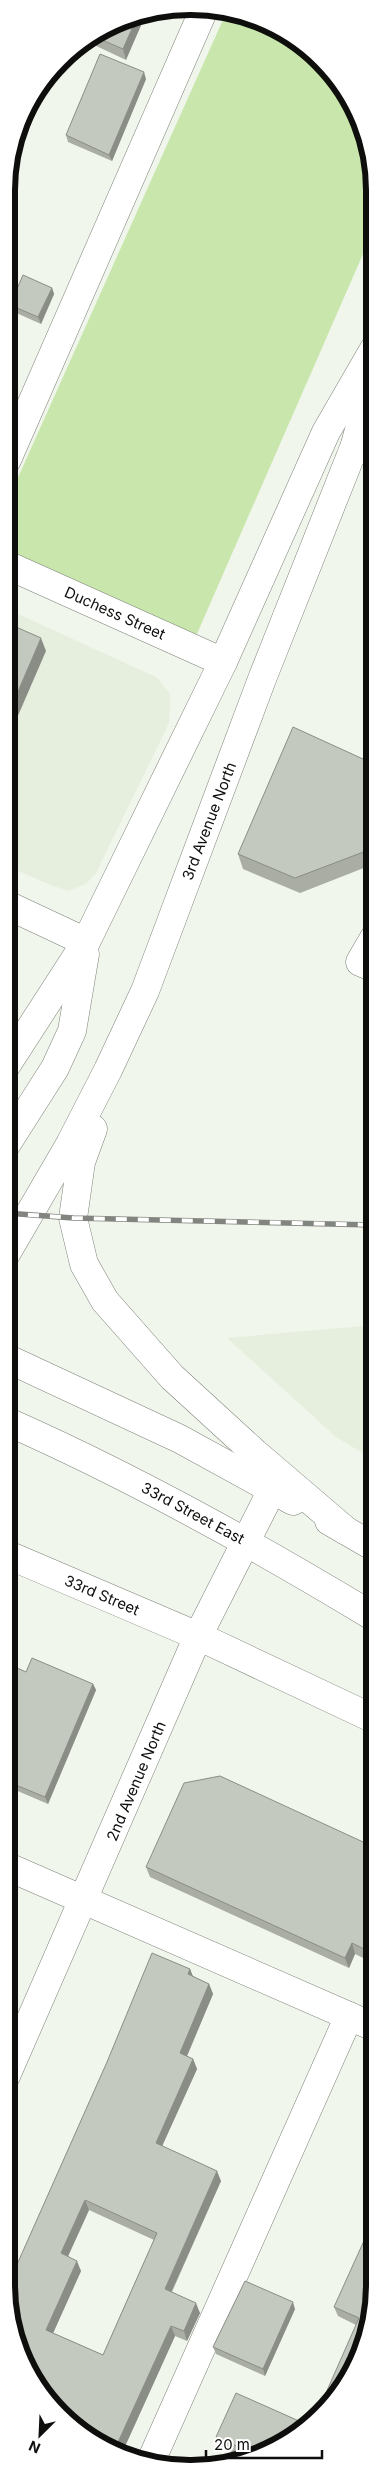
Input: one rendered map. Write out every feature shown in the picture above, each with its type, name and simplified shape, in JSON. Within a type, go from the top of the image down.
[{"type":"main road","points":[[15,442],[202,15]]},
{"type":"main road","points":[[15,1052],[86,942],[223,662],[326,432],[366,363]]},
{"type":"main road","name":"3rd Avenue North","points":[[15,1239],[70,1144],[108,1070],[145,991],[268,662],[365,450]]},
{"type":"main road","name":"Duchess Street","points":[[15,569],[223,662]]},
{"type":"main road","points":[[15,909],[86,942]]},
{"type":"main road","points":[[15,1131],[55,1068],[72,1031],[86,942]]},
{"type":"main road","points":[[366,952],[360,962],[366,965]]},
{"type":"main road","points":[[145,991],[81,1162],[73,1218],[84,1264],[105,1301],[172,1377],[255,1453],[345,1530]]},
{"type":"main road","points":[[15,1362],[180,1439],[366,1542]]},
{"type":"main road","name":"33rd Street East","points":[[15,1425],[152,1491],[245,1541],[366,1611]]},
{"type":"main road","points":[[15,1438],[45,1440]]},
{"type":"main road","name":"2nd Avenue North","points":[[15,2056],[198,1636],[272,1490]]},
{"type":"main road","name":"33rd Street","points":[[15,1558],[198,1636]]},
{"type":"main road","points":[[198,1636],[366,1715]]},
{"type":"main road","points":[[15,1870],[366,2023]]},
{"type":"main road","points":[[152,2456],[349,2016]]},
{"type":"shaded area","points":[[15,613],[156,677],[170,694],[169,723],[96,873],[86,884],[69,891],[15,869]]},
{"type":"shaded area","points":[[366,1326],[366,1455],[336,1437],[227,1338]]},
{"type":"green space","points":[[224,18],[247,24],[268,33],[297,51],[315,66],[336,93],[353,123],[363,156],[366,179],[366,247],[196,636],[15,555],[15,484]]},
{"type":"building","points":[[134,24],[123,49],[102,40]]},
{"type":"building","points":[[100,54],[144,72],[109,155],[66,135]]},
{"type":"building","points":[[23,275],[52,288],[38,317],[15,307],[15,293]]},
{"type":"building","points":[[15,627],[41,638],[15,698]]},
{"type":"building","points":[[293,727],[366,760],[366,851],[295,878],[238,854]]},
{"type":"building","points":[[32,1658],[93,1684],[45,1797],[15,1785],[15,1667],[26,1672]]},
{"type":"building","points":[[220,1776],[366,1843],[366,1950],[352,1943],[345,1958],[146,1867],[184,1783]]},
{"type":"building","points":[[152,1953],[190,1969],[188,1974],[209,1984],[180,2053],[193,2059],[156,2143],[217,2171],[165,2289],[196,2303],[184,2331],[171,2326],[117,2444],[84,2424],[66,2409],[45,2382],[33,2362],[24,2341],[18,2319],[15,2269],[107,2062]],"holes":[[[85,2200],[157,2233],[103,2355],[46,2330],[77,2261],[61,2253]]]},
{"type":"building","points":[[366,2236],[366,2296],[363,2319],[353,2352],[336,2382],[324,2398],[359,2318],[334,2307]]},
{"type":"building","points":[[245,2281],[293,2302],[263,2369],[213,2347]]},
{"type":"building","points":[[236,2393],[300,2421],[268,2442],[247,2451],[216,2437]]},
{"type":"railway","points":[[15,1214],[73,1218],[366,1225]]}]
